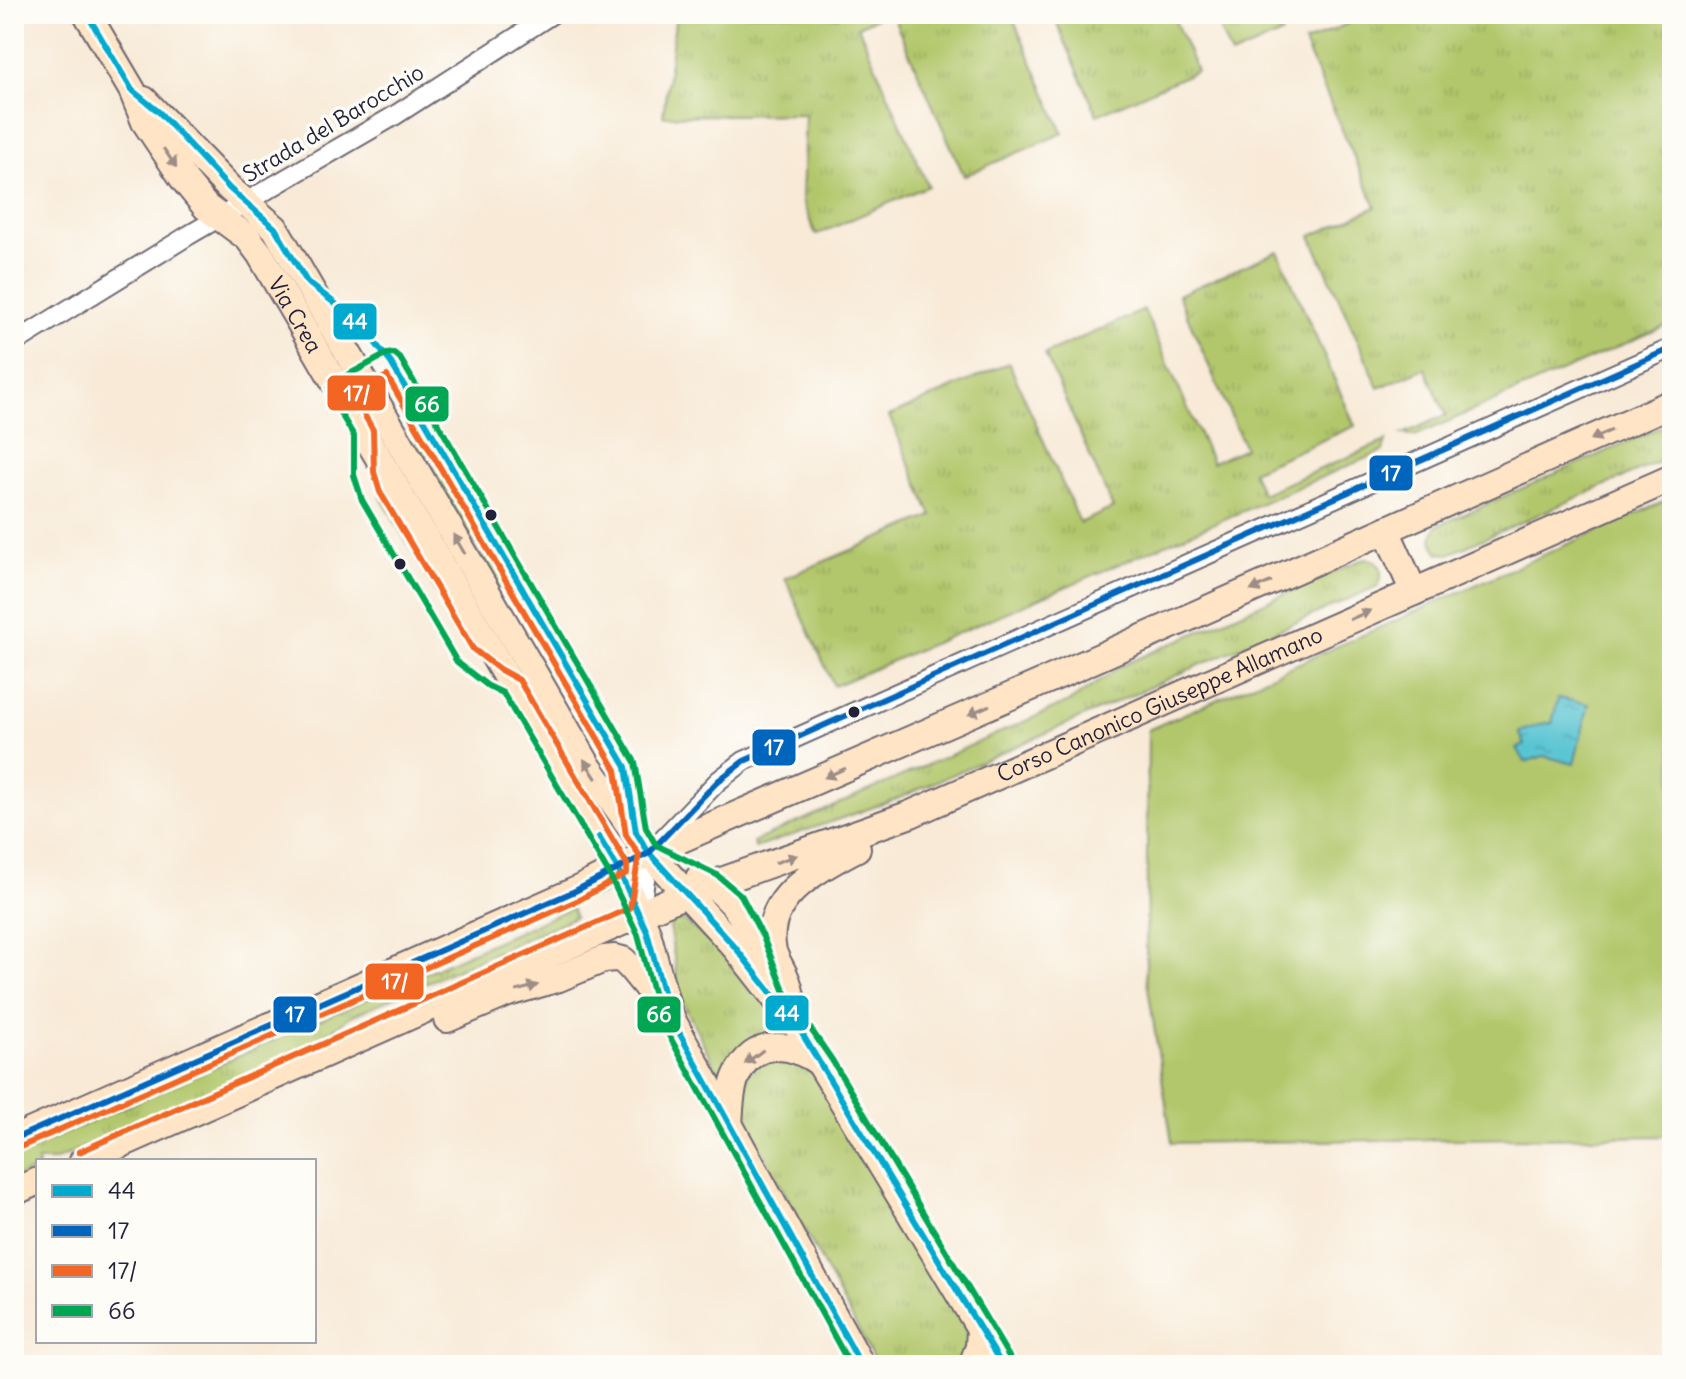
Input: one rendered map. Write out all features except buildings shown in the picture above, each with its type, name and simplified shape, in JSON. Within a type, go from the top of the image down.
[{"type":"street","name":"Via Crea","points":[[87,14],[132,90],[145,122],[176,168],[206,207],[248,238],[260,254],[618,869],[647,932],[669,1014],[861,1365]]},
{"type":"street","name":"Strada del Barocchio","points":[[14,343],[394,116],[552,14]]},
{"type":"street","name":"Via Crea","points":[[132,90],[159,112],[193,151],[275,228],[588,766],[649,853],[775,995],[798,1027],[1002,1365]]},
{"type":"street","points":[[639,915],[649,853],[718,781],[744,761],[1672,348]]},
{"type":"street","points":[[14,1139],[575,891],[649,853],[1672,403]]},
{"type":"street","name":"Corso Canonico Giuseppe Allamano","points":[[88,1159],[685,894],[911,814],[1672,478]]},
{"type":"street","points":[[1386,530],[1414,592]]},
{"type":"street","points":[[798,1027],[786,979],[772,948],[775,920],[783,903],[798,884],[817,870],[911,814]]},
{"type":"street","name":"Via Crea","points":[[649,853],[712,884],[733,900],[754,941],[775,995]]},
{"type":"street","points":[[270,1079],[351,1061],[508,993],[559,978],[604,959],[623,960],[669,1014]]},
{"type":"street","points":[[729,1126],[735,1079],[741,1067],[755,1053],[777,1046],[802,1050],[823,1065]]},
{"type":"street","points":[[14,1192],[36,1182]]},
{"type":"street","points":[[972,1365],[979,1347],[980,1329]]},
{"type":"green space","points":[[676,14],[836,17],[845,14],[885,14],[858,26],[928,186],[816,235],[802,201],[805,114],[663,116]]},
{"type":"green space","points":[[892,14],[1011,14],[1063,133],[964,176]]},
{"type":"green space","points":[[1053,14],[1172,14],[1197,71],[1097,115]]},
{"type":"green space","points":[[1213,14],[1273,14],[1282,34],[1231,56]]},
{"type":"green space","points":[[1369,14],[1672,14],[1672,323],[1415,436],[1403,434],[1446,415],[1425,368],[1379,388],[1311,236],[1376,207],[1304,43]]},
{"type":"green space","points":[[1278,251],[1355,426],[1252,471],[1262,494],[1386,441],[1383,451],[834,686],[785,578],[932,516],[889,416],[1009,363],[1080,523],[1113,508],[1045,354],[1144,310],[1212,463],[1245,448],[1178,295]]},
{"type":"green space","points":[[391,381],[432,452],[424,457],[383,385]]},
{"type":"green space","points":[[1672,422],[1672,456],[1449,554],[1439,553],[1434,546],[1432,537],[1437,526]]},
{"type":"green space","points":[[439,464],[510,586],[501,590],[431,469]]},
{"type":"green space","points":[[388,492],[479,650],[472,654],[380,496]]},
{"type":"green space","points":[[1672,498],[1672,1136],[1172,1143],[1146,974],[1148,730]]},
{"type":"green space","points":[[1365,558],[1375,561],[1381,568],[1378,586],[897,799],[755,848],[753,842],[1071,701],[1121,666]]},
{"type":"green space","points":[[571,908],[575,917],[349,1017],[311,1047],[59,1159],[36,1159],[36,1169],[14,1179],[14,1156]]},
{"type":"green space","points":[[674,919],[681,919],[723,952],[799,1042],[725,1086],[680,997],[670,931]]},
{"type":"green space","points":[[775,1055],[805,1061],[966,1320],[969,1336],[959,1365],[877,1365],[741,1111],[749,1069]]},
{"type":"water","points":[[1558,698],[1589,704],[1574,764],[1544,756],[1525,762],[1517,748],[1525,745],[1519,732],[1552,723]]},
{"type":"transit line","name":"44","points":[[87,14],[132,90],[159,112],[230,189],[275,228],[307,282],[341,308],[369,335],[391,363],[626,767],[636,832],[649,853],[735,947],[798,1027],[1002,1365]]},
{"type":"transit line","name":"17","points":[[14,1139],[575,891],[649,853],[718,781],[744,761],[1672,348]]},
{"type":"transit line","name":"66","points":[[850,1365],[660,1019],[638,935],[609,874],[503,693],[488,686],[457,662],[362,500],[354,475],[354,436],[330,396],[329,389],[333,383],[387,354],[394,353],[400,358],[635,762],[646,828],[656,845],[717,875],[741,895],[763,937],[784,990],[832,1060],[1011,1360]]},
{"type":"transit line","name":"17/","points":[[18,1148],[579,900],[627,873],[627,864],[519,680],[473,649],[380,492],[374,472],[373,430],[353,395],[387,376],[616,770],[626,835],[639,855],[630,908],[79,1152]]},
{"type":"transit line","name":"44","points":[[599,837],[618,869],[647,932],[669,1014],[861,1365]]}]
